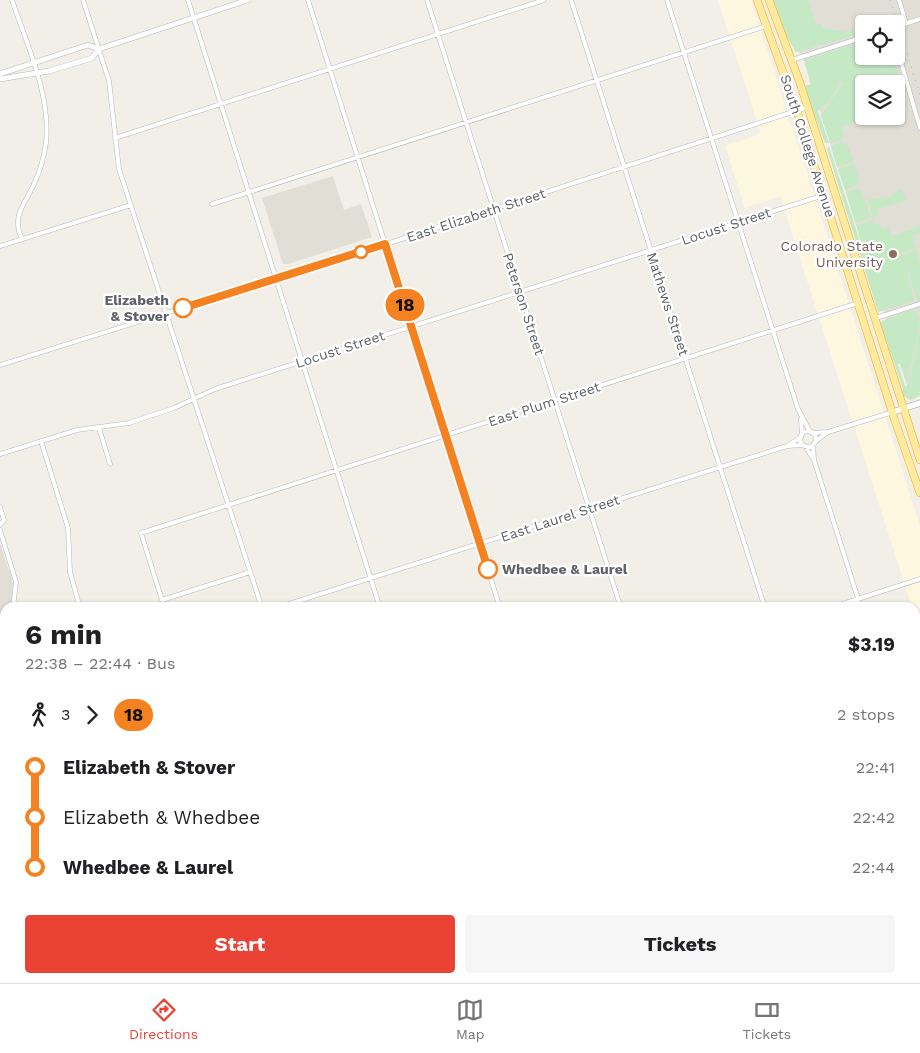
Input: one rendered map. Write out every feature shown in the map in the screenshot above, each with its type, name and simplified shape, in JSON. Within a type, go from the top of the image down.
[{"type":"highway","name":"South College Avenue","points":[[757,0],[798,111],[920,493]]},
{"type":"highway","name":"South College Avenue","points":[[769,0],[808,107],[920,460]]},
{"type":"highway","points":[[824,196],[830,198],[844,222]]},
{"type":"highway","points":[[858,303],[863,302],[875,318]]},
{"type":"main road","points":[[893,412],[920,403]]},
{"type":"street","points":[[12,0],[33,62],[44,103],[46,143],[37,176],[18,212],[18,228],[22,239]]},
{"type":"street","points":[[83,0],[109,81],[118,162],[260,602]]},
{"type":"street","points":[[188,0],[378,602]]},
{"type":"street","points":[[0,79],[36,73],[92,58],[99,49],[248,0]]},
{"type":"street","points":[[308,0],[447,435],[498,602]]},
{"type":"street","name":"Peterson Street","points":[[427,0],[619,602]]},
{"type":"street","points":[[115,138],[544,0]]},
{"type":"street","name":"Mathews Street","points":[[571,0],[763,602]]},
{"type":"street","points":[[667,0],[801,418],[811,433],[814,443],[814,460],[859,602]]},
{"type":"street","points":[[899,0],[906,24],[920,19]]},
{"type":"street","points":[[212,204],[766,26]]},
{"type":"street","points":[[792,60],[855,40]]},
{"type":"street","points":[[0,74],[88,45],[99,49]]},
{"type":"street","points":[[902,65],[920,128]]},
{"type":"street","name":"East Elizabeth Street","points":[[0,365],[277,279],[808,107]]},
{"type":"street","name":"Locust Street","points":[[0,454],[77,430],[129,423],[174,408],[215,389],[824,196]]},
{"type":"street","points":[[0,246],[131,205]]},
{"type":"street","name":"East Plum Street","points":[[250,572],[162,600],[141,533],[858,303]]},
{"type":"street","points":[[875,318],[920,304]]},
{"type":"street","points":[[811,433],[828,432],[893,412]]},
{"type":"street","points":[[801,418],[801,436],[804,446],[814,460]]},
{"type":"street","points":[[100,428],[110,464]]},
{"type":"street","points":[[814,443],[828,432]]},
{"type":"street","name":"East Laurel Street","points":[[294,602],[786,446],[801,436],[811,433]]},
{"type":"street","points":[[41,441],[69,534],[70,572],[78,602]]},
{"type":"street","name":"East Laurel Street","points":[[786,446],[804,446],[814,443]]},
{"type":"street","points":[[0,507],[4,520],[0,526]]},
{"type":"street","points":[[0,530],[16,582],[14,602]]},
{"type":"street","points":[[847,602],[920,579]]},
{"type":"shaded area","points":[[718,0],[751,0],[785,104],[783,106],[792,126],[920,526],[920,602],[910,602],[780,196],[745,208],[725,146],[761,134]]},
{"type":"shaded area","name":"Colorado State University","points":[[773,0],[920,0],[920,392],[910,395],[804,60],[781,25]]},
{"type":"shaded area","points":[[333,176],[344,210],[361,204],[372,237],[283,264],[262,198]]},
{"type":"shaded area","points":[[0,543],[13,583],[12,602],[0,602]]},
{"type":"green space","points":[[774,0],[808,0],[816,24],[821,23],[823,28],[846,32],[851,30],[852,26],[855,35],[796,52],[783,30]]},
{"type":"green space","points":[[855,44],[855,65],[896,65],[898,75],[855,75],[855,122],[841,127],[844,135],[840,140],[830,143],[821,116],[843,83],[841,81],[829,102],[818,111],[829,143],[825,143],[806,92],[806,85],[811,85],[804,60]]},
{"type":"green space","points":[[841,142],[847,144],[854,162],[837,167],[831,146]]},
{"type":"green space","points":[[829,146],[866,260],[856,225],[872,220],[874,225],[879,224],[882,230],[887,227],[892,235],[911,230],[920,225],[920,234],[912,236],[920,263],[920,301],[917,300],[903,255],[913,251],[903,253],[902,251],[914,301],[878,312],[827,149]]},
{"type":"green space","points":[[855,164],[859,182],[845,190],[838,169]]},
{"type":"green space","points":[[902,188],[906,201],[877,209],[879,215],[873,217],[867,200],[889,197]]},
{"type":"green space","points":[[854,189],[862,191],[871,218],[855,223],[846,192]]},
{"type":"green space","points":[[910,310],[916,311],[920,324],[907,383],[900,363],[898,365],[905,386],[908,385],[920,330],[920,392],[916,393],[920,393],[920,396],[910,400],[902,395],[903,389],[880,322]]},
{"type":"railway","points":[[890,0],[920,95]]},
{"type":"bus line","name":"18","points":[[183,308],[385,244],[488,569]]},
{"type":"place","name":"Colorado State University","points":[[893,254]]},
{"type":"place","name":"Elizabeth & Stover","points":[[183,308]]},
{"type":"place","name":"Whedbee & Laurel","points":[[488,569]]}]
